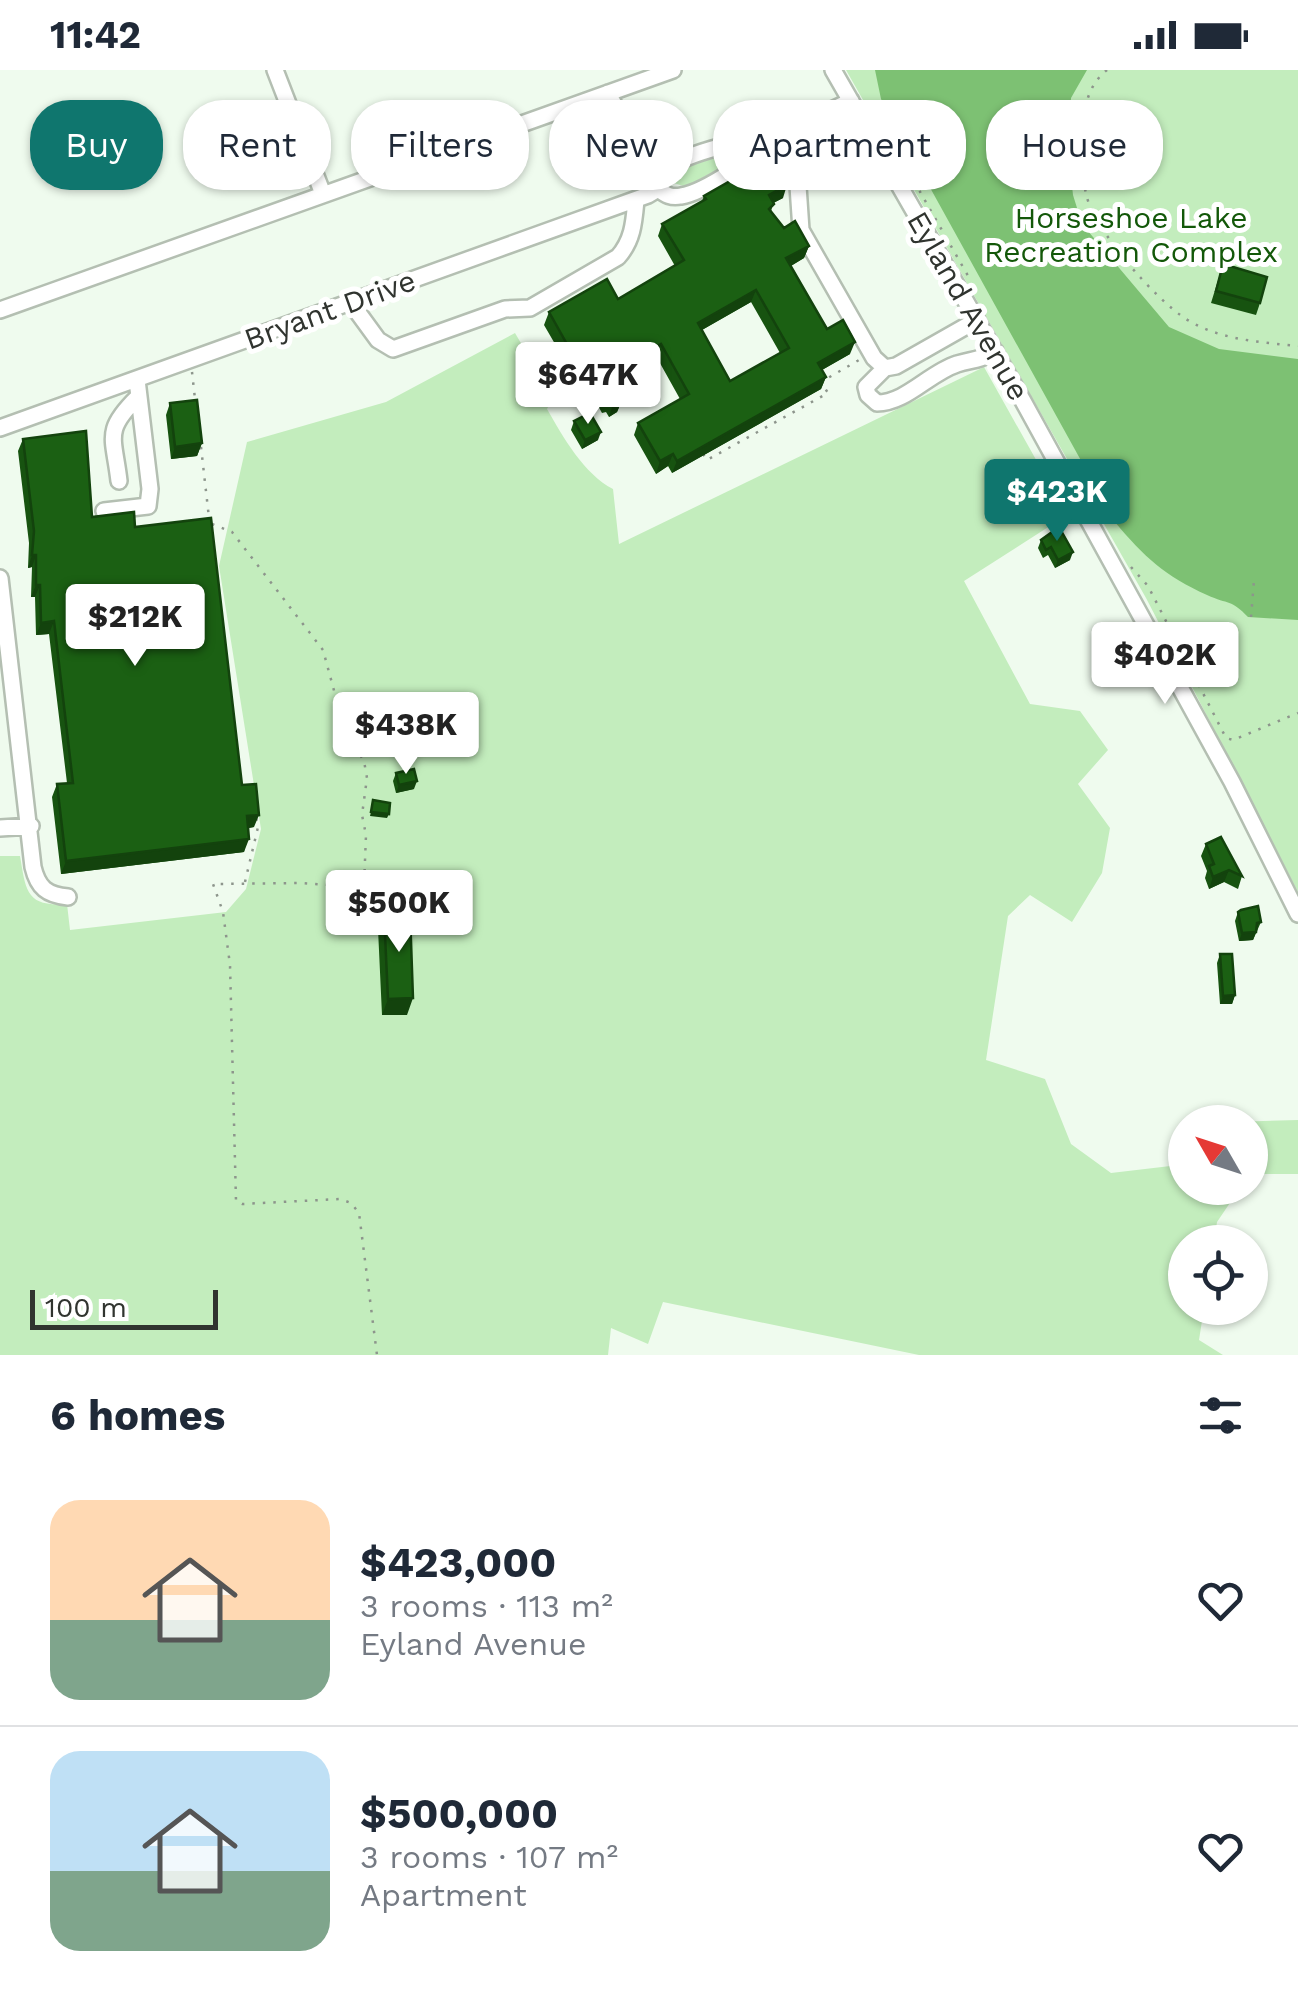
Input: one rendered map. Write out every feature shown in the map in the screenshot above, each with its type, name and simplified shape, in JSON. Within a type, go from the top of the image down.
[{"type":"street","points":[[276,70],[324,194]]},
{"type":"street","points":[[0,310],[673,70]]},
{"type":"street","name":"Eyland Avenue","points":[[833,70],[849,100]]},
{"type":"street","points":[[608,93],[612,100]]},
{"type":"street","name":"Bryant Drive","points":[[660,190],[673,197],[689,194],[713,181]]},
{"type":"street","name":"Bryant Drive","points":[[0,428],[656,190]]},
{"type":"street","points":[[798,190],[800,230],[874,358],[885,368]]},
{"type":"street","name":"Eyland Avenue","points":[[902,190],[995,351],[1293,891],[1298,912]]},
{"type":"street","points":[[351,303],[378,340],[393,349],[505,309],[530,308],[618,257],[633,230],[636,200]]},
{"type":"street","points":[[977,320],[896,366],[885,368],[866,387],[868,395],[877,404],[890,402],[954,365],[974,362],[995,351]]},
{"type":"street","points":[[104,511],[148,506],[150,490],[137,380]]},
{"type":"street","points":[[118,482],[113,428],[117,418],[138,398]]},
{"type":"street","points":[[0,578],[36,882],[44,891],[68,897]]},
{"type":"street","points":[[0,828],[31,826]]},
{"type":"path","points":[[1107,70],[1090,90],[1082,150],[1086,194],[1109,238],[1184,318],[1230,336],[1298,346]]},
{"type":"path","points":[[919,190],[976,290]]},
{"type":"path","points":[[699,446],[707,460],[828,393],[821,382],[863,358]]},
{"type":"path","points":[[192,370],[196,409]]},
{"type":"path","points":[[201,447],[210,525],[232,532],[323,650],[345,731],[364,761],[367,778],[362,815],[366,835],[364,888]]},
{"type":"path","points":[[1123,553],[1148,586],[1226,738],[1234,740],[1298,713]]},
{"type":"path","points":[[1250,617],[1254,580]]},
{"type":"path","points":[[244,884],[258,827],[255,808]]},
{"type":"path","points":[[370,888],[213,884],[223,912],[230,965],[236,1201],[351,1202],[358,1213],[378,1355]]},
{"type":"green space","name":"Horseshoe Lake Recreation Complex","points":[[846,70],[1298,70],[1298,892],[1146,598],[914,190],[966,190],[966,100],[863,100]]},
{"type":"green space","points":[[713,157],[713,172],[693,183],[693,164]]},
{"type":"green space","points":[[515,333],[553,398],[547,409],[560,431],[584,464],[613,489],[619,544],[984,367],[1067,515],[964,581],[1030,704],[1080,711],[1108,750],[1078,784],[1110,828],[1102,873],[1072,922],[1030,895],[1008,916],[986,1060],[1045,1079],[1071,1144],[1111,1173],[1168,1166],[1168,1205],[1228,1205],[1217,1225],[1168,1225],[1168,1325],[1201,1325],[1199,1340],[1223,1355],[919,1355],[663,1302],[648,1344],[611,1328],[608,1355],[0,1355],[0,856],[20,856],[27,887],[36,899],[67,904],[70,930],[226,912],[246,889],[261,829],[219,566],[247,442],[386,402]]},
{"type":"green space","points":[[1298,1120],[1298,1174],[1268,1174],[1268,1121]]},
{"type":"shaded area","points":[[875,70],[1087,70],[1071,100],[986,100],[986,190],[1072,190],[1082,224],[1169,327],[1219,349],[1298,359],[1298,620],[1248,617],[1233,605],[1192,588],[1156,564],[1115,522],[931,190],[966,190],[966,100],[881,99]]},
{"type":"building","points":[[714,190],[778,190],[769,195],[774,204],[769,209],[784,228],[795,221],[809,246],[786,258],[827,329],[843,320],[855,342],[818,363],[826,377],[677,461],[673,454],[660,461],[638,423],[689,394],[661,344],[641,355],[652,376],[619,395],[622,399],[613,404],[610,399],[607,401],[583,359],[577,362],[549,312],[607,279],[618,299],[684,260],[662,224],[706,199],[704,196]],"holes":[[[756,290],[789,348],[730,381],[698,323]]]},
{"type":"building","points":[[1223,264],[1267,277],[1260,303],[1216,291]]},
{"type":"building","points":[[197,400],[202,443],[175,447],[170,403]]},
{"type":"building","points":[[590,413],[601,432],[585,440],[574,421]]},
{"type":"building","points":[[86,431],[92,517],[134,512],[135,527],[211,518],[242,785],[256,784],[259,815],[247,816],[249,839],[66,861],[57,784],[73,783],[54,621],[41,623],[23,439]]},
{"type":"building","points":[[1059,527],[1073,552],[1058,560],[1051,547],[1046,550],[1041,540]]},
{"type":"building","points":[[414,769],[417,781],[399,785],[396,773]]},
{"type":"building","points":[[373,800],[390,803],[389,814],[371,812]]},
{"type":"building","points":[[1221,837],[1242,876],[1229,870],[1213,877],[1209,866],[1214,864],[1206,844]]},
{"type":"building","points":[[1258,906],[1261,922],[1257,923],[1256,932],[1242,933],[1238,912]]},
{"type":"building","points":[[410,912],[413,998],[388,999],[384,913]]},
{"type":"building","points":[[1220,954],[1232,954],[1235,995],[1223,996]]}]
